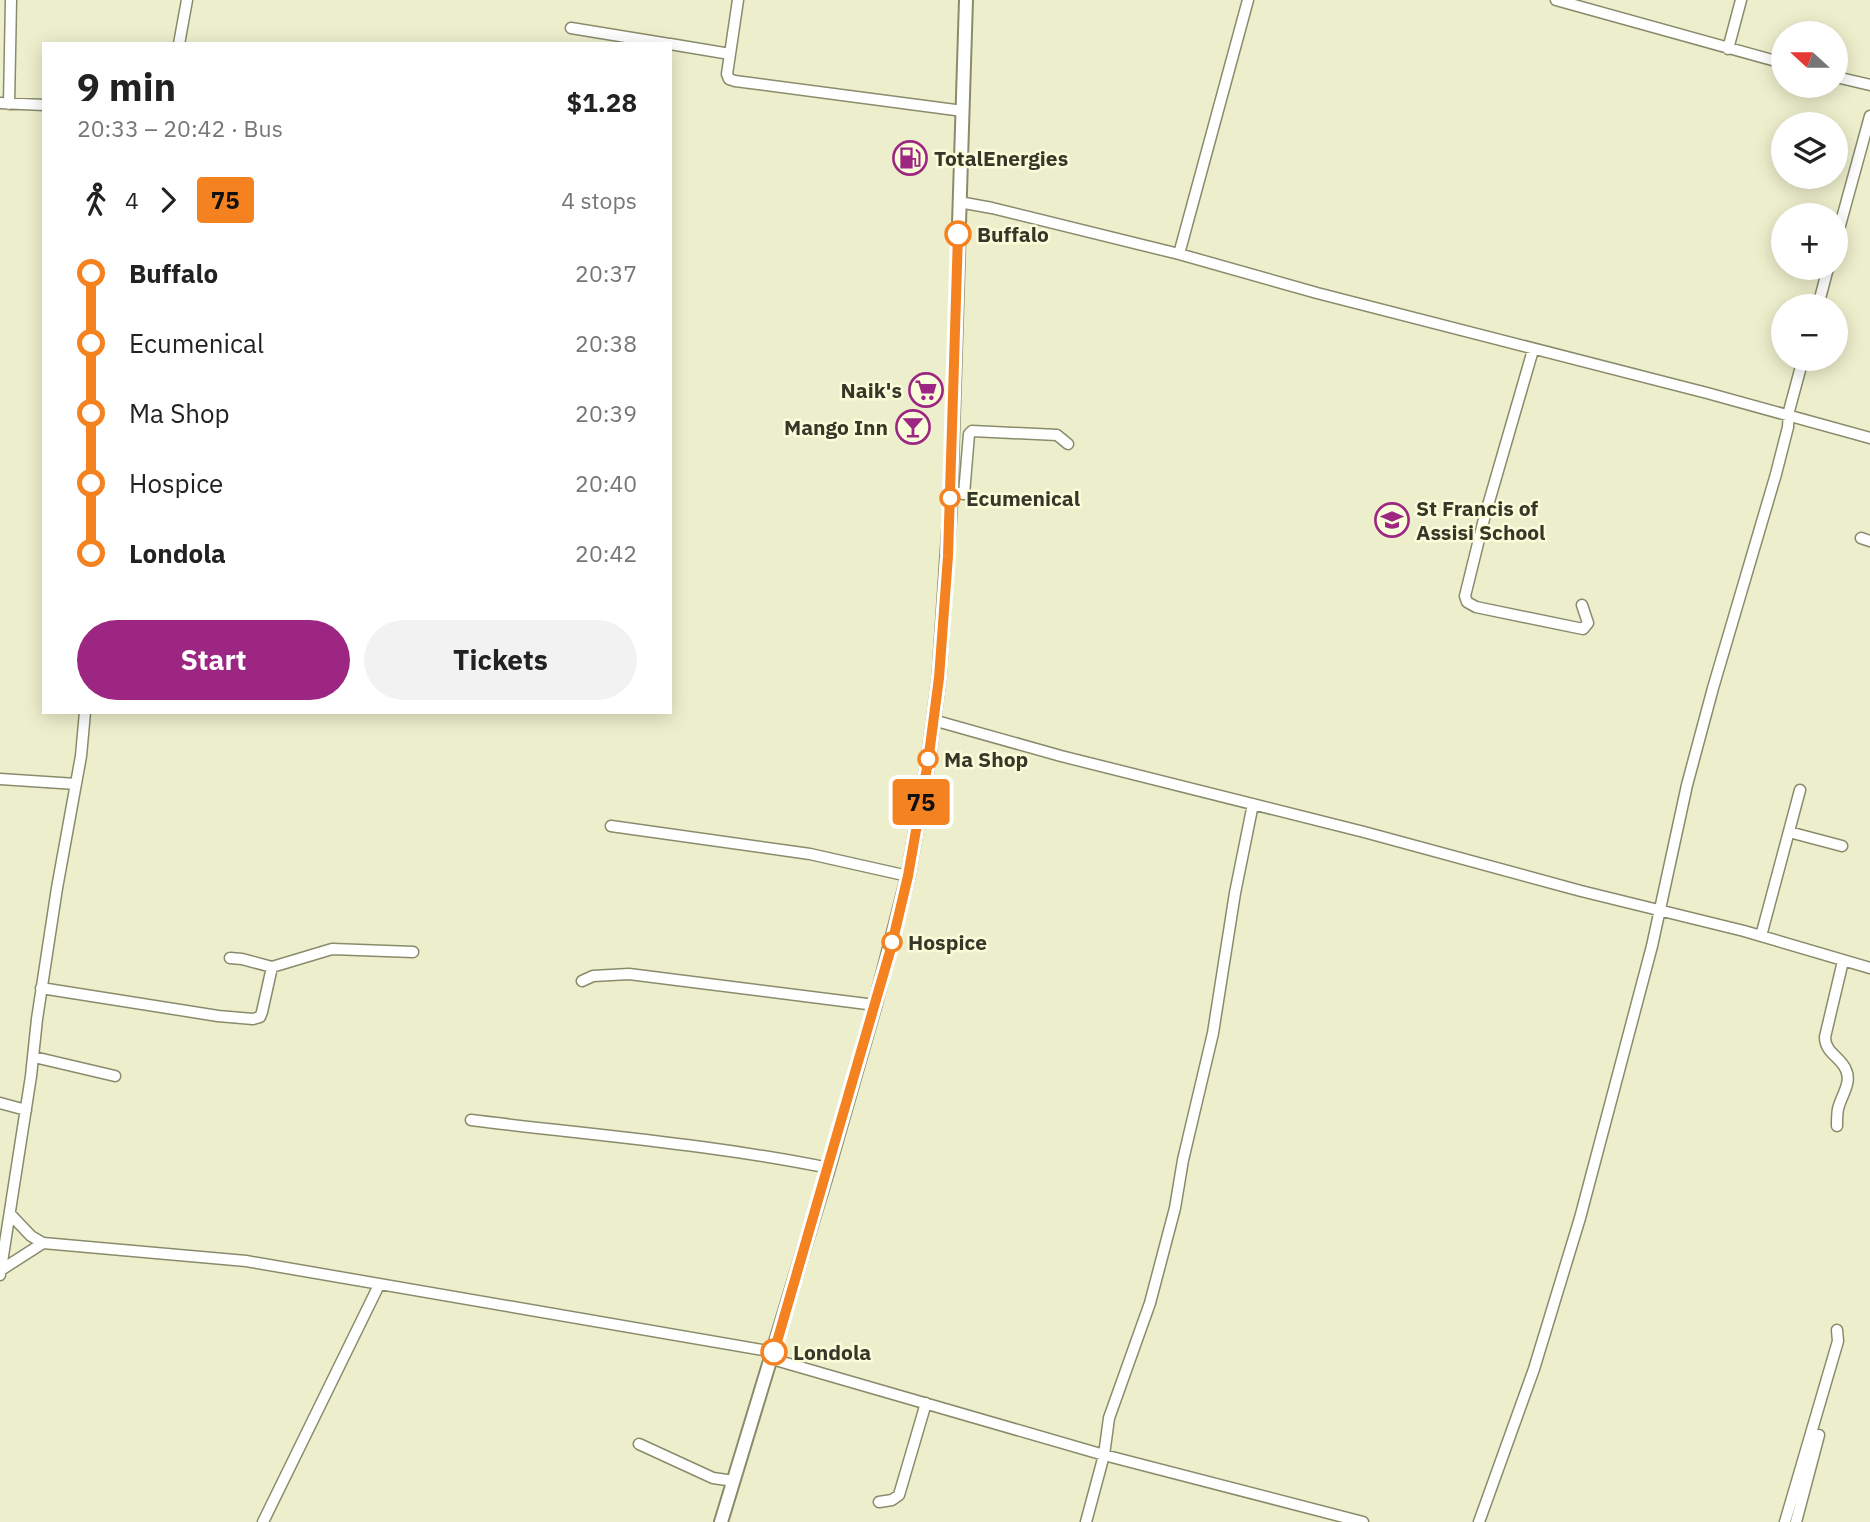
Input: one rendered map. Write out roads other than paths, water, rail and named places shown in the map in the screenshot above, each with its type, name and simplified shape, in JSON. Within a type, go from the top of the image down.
[{"type":"main road","points":[[721,1522],[829,1168],[876,1005],[908,876],[933,720],[943,624],[950,492],[966,0]]},
{"type":"street","points":[[11,0],[4,103],[42,105]]},
{"type":"street","points":[[179,42],[187,0]]},
{"type":"street","points":[[738,0],[727,75],[729,79],[963,111]]},
{"type":"street","points":[[1179,254],[1248,0]]},
{"type":"street","points":[[1556,0],[1771,60]]},
{"type":"street","points":[[1728,49],[1741,0]]},
{"type":"street","points":[[571,28],[657,42]]},
{"type":"street","points":[[672,44],[730,54]]},
{"type":"street","points":[[1848,79],[1870,85]]},
{"type":"street","points":[[1846,203],[1870,116]]},
{"type":"street","points":[[958,202],[1179,254],[1317,293],[1870,438]]},
{"type":"street","points":[[1533,350],[1484,519],[1465,596],[1467,602],[1476,607],[1583,629],[1588,623],[1582,604]]},
{"type":"street","points":[[1479,1522],[1534,1369],[1580,1219],[1660,910],[1690,773],[1776,474],[1800,371]]},
{"type":"street","points":[[950,492],[964,494],[969,434],[972,431],[1057,435],[1068,443]]},
{"type":"street","points":[[0,1272],[11,1216],[41,988],[76,784],[85,714]]},
{"type":"street","points":[[933,720],[1761,936],[1870,968]]},
{"type":"street","points":[[0,779],[76,784]]},
{"type":"street","points":[[1761,936],[1800,790]]},
{"type":"street","points":[[1086,1522],[1104,1455],[1109,1418],[1150,1303],[1175,1208],[1183,1160],[1213,1033],[1235,893],[1253,804]]},
{"type":"street","points":[[611,826],[810,855],[908,876]]},
{"type":"street","points":[[1789,832],[1842,846]]},
{"type":"street","points":[[230,958],[272,967],[329,949],[414,952]]},
{"type":"street","points":[[1837,1126],[1838,1107],[1848,1074],[1825,1044],[1825,1037],[1843,961]]},
{"type":"street","points":[[41,988],[253,1019],[260,1017],[262,1012],[272,967]]},
{"type":"street","points":[[582,981],[593,976],[629,974],[876,1005]]},
{"type":"street","points":[[34,1057],[116,1076]]},
{"type":"street","points":[[0,1103],[26,1110]]},
{"type":"street","points":[[471,1120],[687,1145],[829,1168]]},
{"type":"street","points":[[11,1216],[31,1236],[43,1243],[246,1261],[323,1272],[379,1285],[773,1355],[1104,1455],[1363,1522]]},
{"type":"street","points":[[0,1272],[43,1243]]},
{"type":"street","points":[[263,1522],[379,1285]]},
{"type":"street","points":[[1785,1522],[1838,1341],[1837,1330]]},
{"type":"street","points":[[880,1502],[892,1500],[899,1495],[926,1403]]},
{"type":"street","points":[[1796,1522],[1819,1435]]},
{"type":"street","points":[[639,1444],[713,1478],[734,1481]]},
{"type":"place","name":"TotalEnergies","points":[[910,158]]},
{"type":"place","name":"Buffalo","points":[[958,234]]},
{"type":"place","name":"Naik's","points":[[926,390]]},
{"type":"place","name":"Mango Inn","points":[[913,427]]},
{"type":"place","name":"Ecumenical","points":[[950,498]]},
{"type":"place","name":"St Francis of Assisi School","points":[[1392,520]]},
{"type":"place","name":"Ma Shop","points":[[928,759]]},
{"type":"place","name":"Hospice","points":[[892,942]]},
{"type":"place","name":"Londola","points":[[774,1352]]}]
